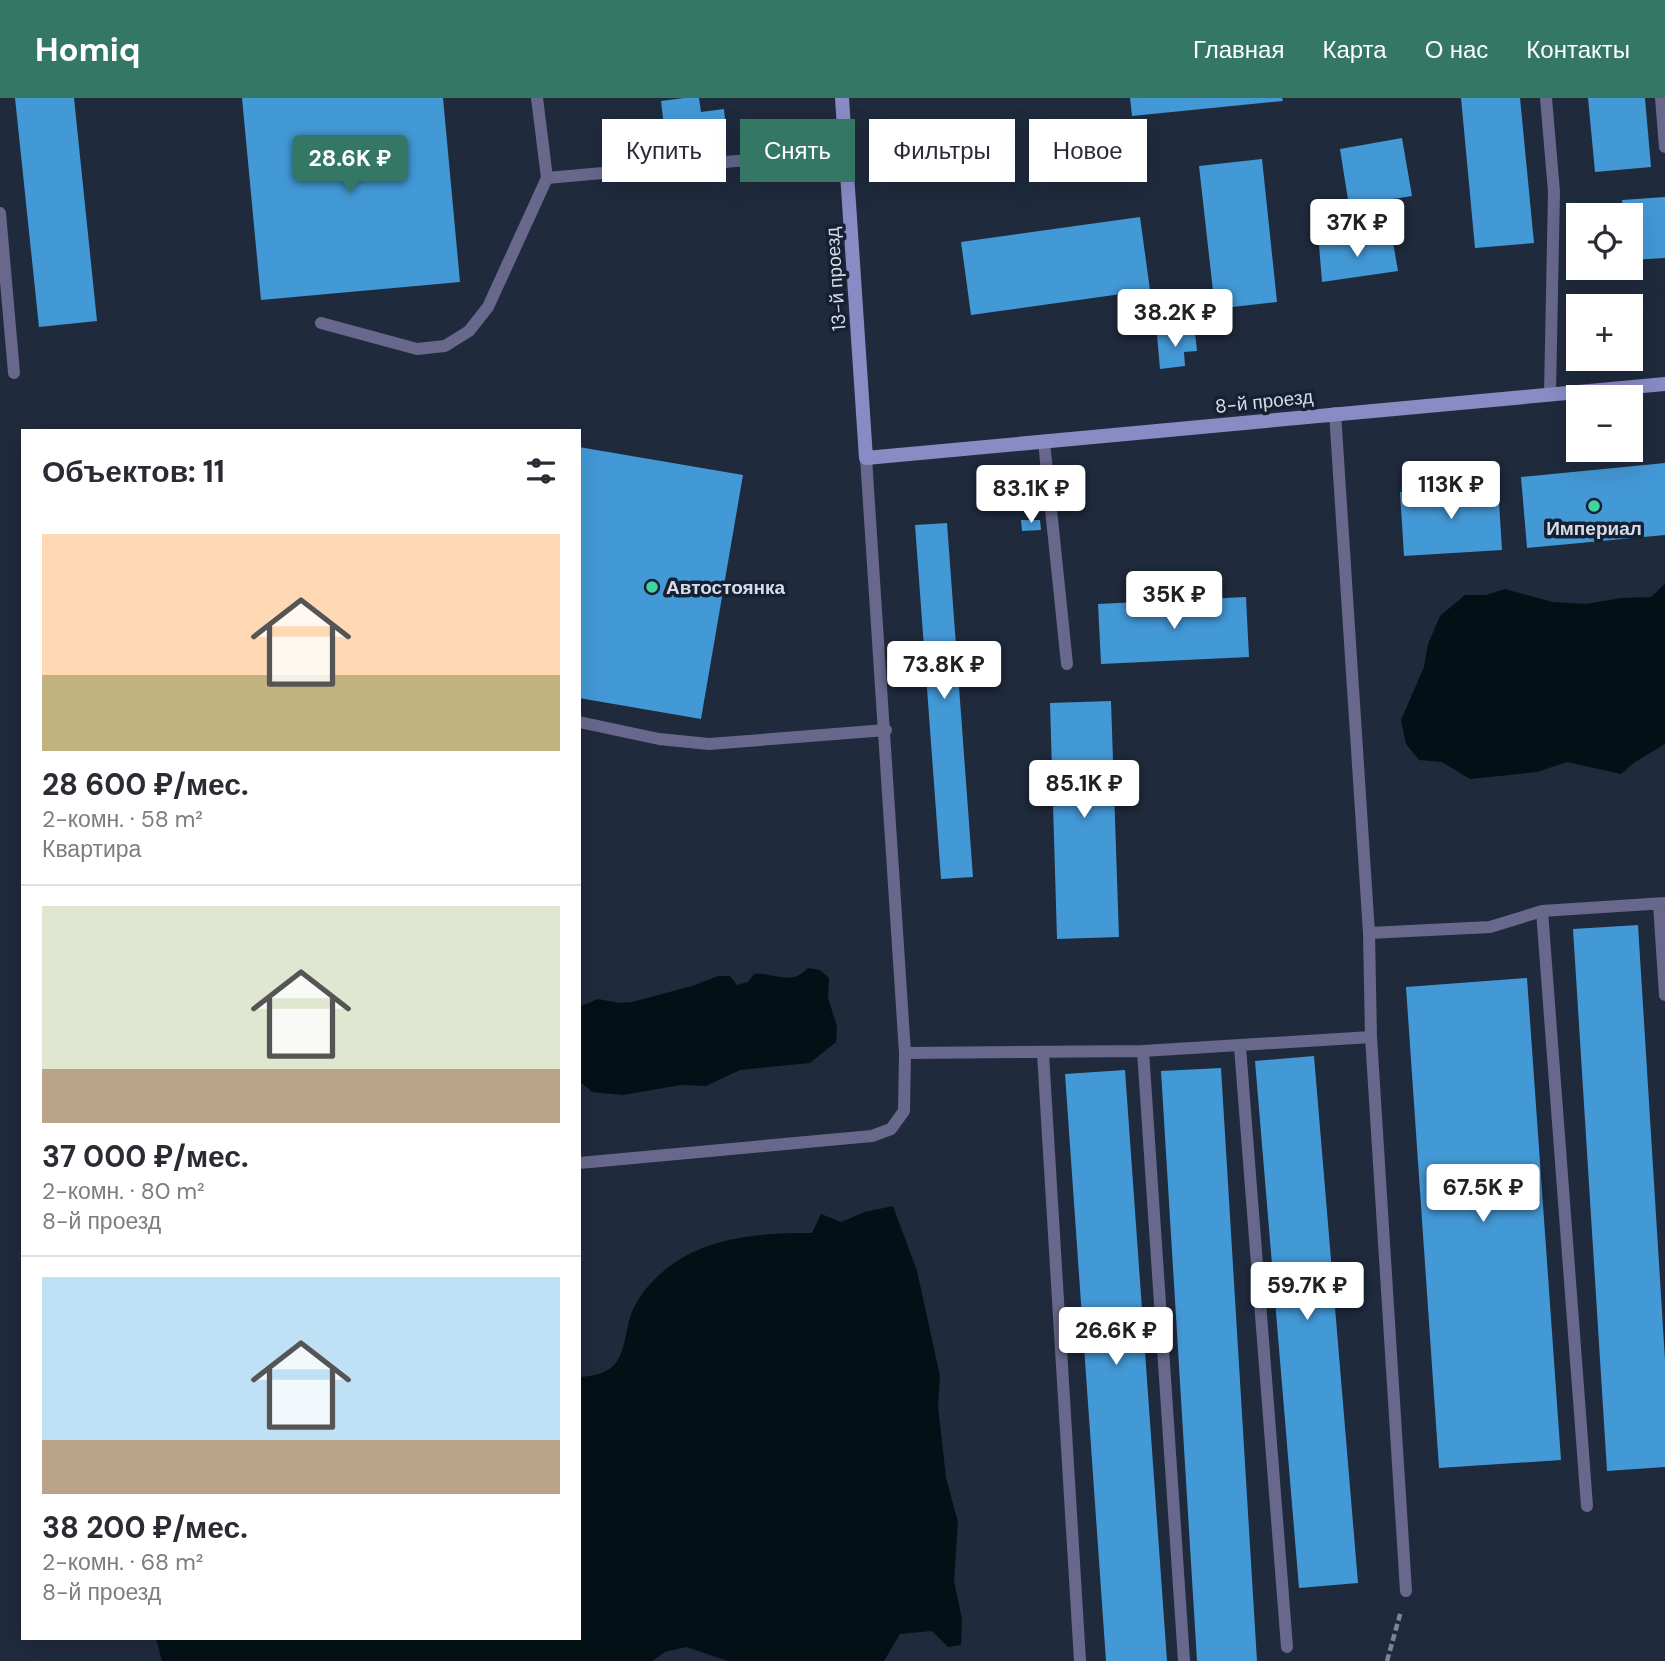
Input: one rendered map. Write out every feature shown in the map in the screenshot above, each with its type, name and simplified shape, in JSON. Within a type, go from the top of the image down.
[{"type":"street","name":"13-й проезд","points":[[842,98],[844,119]]},
{"type":"street","name":"13-й проезд","points":[[848,182],[866,458]]},
{"type":"street","name":"8-й проезд","points":[[866,458],[1665,384]]},
{"type":"lane","points":[[321,323],[417,349],[445,346],[469,331],[488,307],[547,178],[537,98]]},
{"type":"lane","points":[[1546,98],[1554,192],[1550,394]]},
{"type":"lane","points":[[1661,98],[1665,147]]},
{"type":"lane","points":[[547,178],[740,161]]},
{"type":"lane","points":[[0,213],[15,373]]},
{"type":"lane","points":[[1335,413],[1369,933],[1371,1037],[1406,1591]]},
{"type":"lane","points":[[1044,442],[1067,664]]},
{"type":"lane","points":[[581,1163],[872,1136],[891,1129],[904,1111],[905,1054],[886,730],[866,458]]},
{"type":"lane","points":[[581,722],[660,739],[709,744],[886,730]]},
{"type":"lane","points":[[1369,933],[1490,927],[1542,911],[1662,904],[1665,995]]},
{"type":"lane","points":[[1542,911],[1587,1506]]},
{"type":"lane","points":[[905,1054],[1143,1051],[1371,1037]]},
{"type":"lane","points":[[1240,1047],[1287,1647]]},
{"type":"lane","points":[[1143,1051],[1184,1661]]},
{"type":"lane","points":[[1043,1054],[1080,1661]]},
{"type":"path","points":[[1387,1661],[1406,1591]]},
{"type":"shaded area","points":[[1665,584],[1665,744],[1621,774],[1567,762],[1537,772],[1470,779],[1442,762],[1419,760],[1406,744],[1401,720],[1424,667],[1428,644],[1440,616],[1465,595],[1486,595],[1505,589],[1553,602],[1586,604],[1621,598],[1651,597]]},
{"type":"shaded area","points":[[808,968],[820,970],[829,978],[828,998],[837,1026],[836,1042],[810,1063],[740,1070],[706,1086],[681,1085],[623,1095],[592,1092],[581,1083],[581,1006],[598,999],[619,1003],[632,1002],[718,976],[730,976],[737,985],[748,982],[754,974],[789,978]]},
{"type":"shaded area","points":[[893,1206],[917,1271],[940,1376],[938,1406],[946,1478],[958,1522],[954,1581],[962,1619],[961,1645],[948,1647],[932,1631],[900,1634],[884,1661],[728,1661],[686,1647],[665,1652],[652,1661],[162,1661],[157,1640],[581,1640],[581,1377],[595,1375],[614,1365],[623,1348],[631,1314],[640,1297],[652,1282],[687,1255],[726,1241],[747,1237],[812,1233],[821,1214],[841,1222],[865,1212]]},
{"type":"building","points":[[15,98],[74,98],[97,321],[39,327]]},
{"type":"building","points":[[242,98],[443,98],[460,282],[261,300]]},
{"type":"building","points":[[699,98],[701,112],[724,109],[725,119],[663,119],[661,101]]},
{"type":"building","points":[[1130,98],[1282,98],[1283,101],[1132,116]]},
{"type":"building","points":[[1461,98],[1520,98],[1534,243],[1475,248]]},
{"type":"building","points":[[1588,98],[1645,98],[1651,167],[1595,172]]},
{"type":"building","points":[[1402,138],[1412,196],[1349,206],[1340,149]]},
{"type":"building","points":[[1262,159],[1277,302],[1215,309],[1199,166]]},
{"type":"building","points":[[1665,197],[1665,258],[1643,259],[1643,203],[1622,203],[1622,200]]},
{"type":"building","points":[[1140,217],[1150,290],[971,315],[961,242]]},
{"type":"building","points":[[1392,236],[1398,271],[1322,282],[1319,245]]},
{"type":"building","points":[[1195,332],[1197,351],[1184,352],[1185,366],[1160,369],[1157,335]]},
{"type":"building","name":"Автостоянка","points":[[581,447],[743,475],[701,719],[581,698]]},
{"type":"building","name":"Империал","points":[[1665,463],[1665,535],[1527,548],[1521,477]]},
{"type":"building","points":[[1498,486],[1502,550],[1404,556],[1400,492]]},
{"type":"building","points":[[1021,520],[1040,520],[1041,530],[1022,531]]},
{"type":"building","points":[[947,523],[973,877],[941,879],[915,525]]},
{"type":"building","points":[[1246,597],[1249,657],[1101,664],[1098,604]]},
{"type":"building","points":[[1111,701],[1119,937],[1057,939],[1050,703]]},
{"type":"building","points":[[1638,925],[1665,1360],[1665,1467],[1607,1471],[1573,929]]},
{"type":"building","points":[[1527,978],[1561,1460],[1439,1468],[1406,987]]},
{"type":"building","points":[[1314,1056],[1358,1583],[1299,1588],[1255,1061]]},
{"type":"building","points":[[1221,1068],[1257,1661],[1197,1661],[1161,1071]]},
{"type":"building","points":[[1125,1070],[1167,1661],[1106,1661],[1065,1074]]},
{"type":"place","name":"Империал","points":[[1594,506]]},
{"type":"place","name":"Автостоянка","points":[[652,587]]}]
